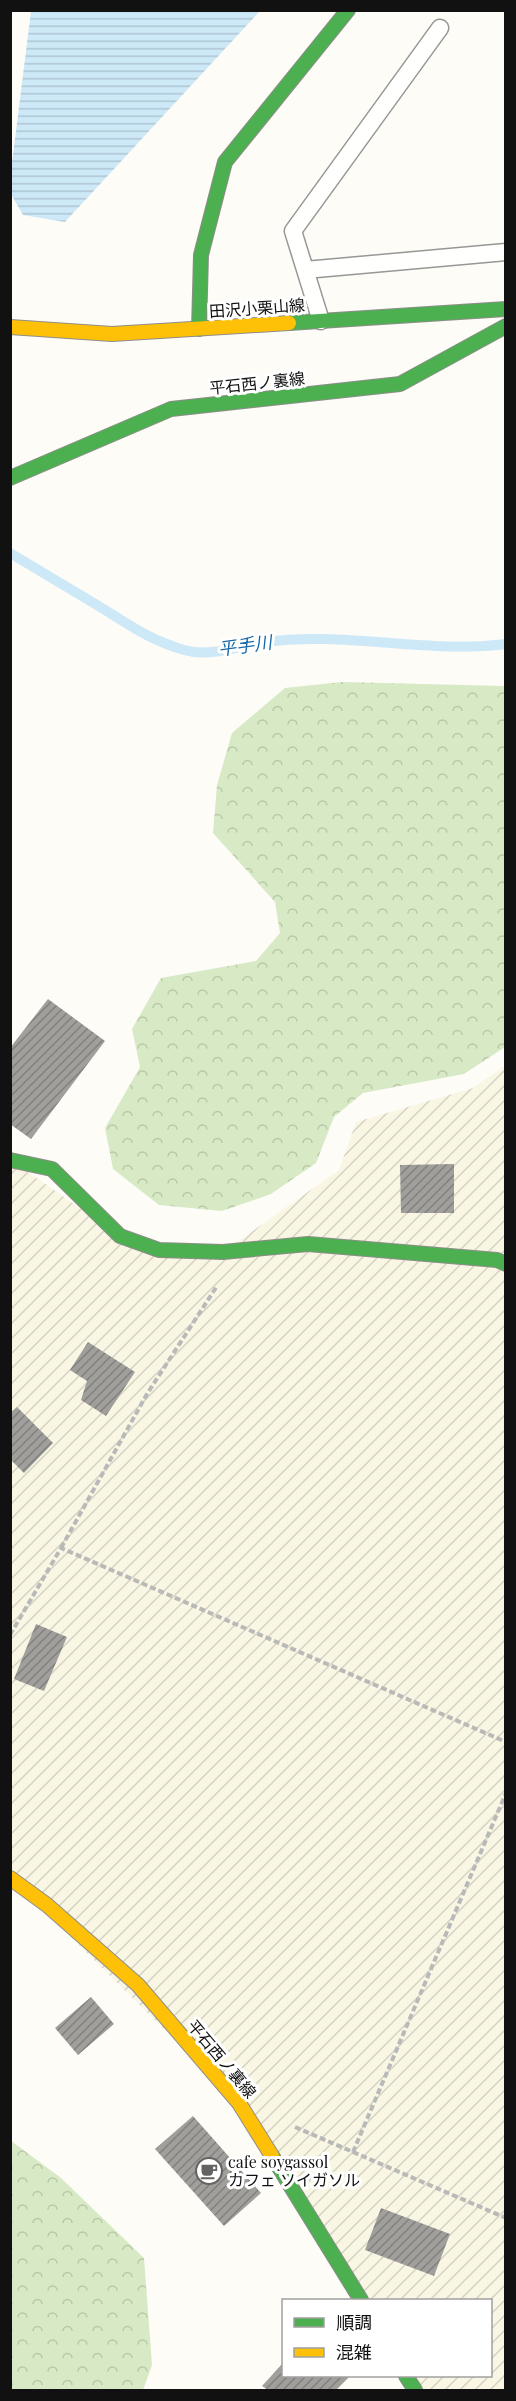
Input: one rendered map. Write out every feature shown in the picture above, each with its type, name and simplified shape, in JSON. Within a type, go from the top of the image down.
[{"type":"main road","points":[[200,328],[201,255],[225,162],[348,10]]},
{"type":"main road","name":"田沢小栗山線","points":[[10,327],[112,334],[506,309]]},
{"type":"main road","name":"平石西ノ裏線","points":[[10,478],[171,408],[400,384],[506,326]]},
{"type":"main road","points":[[10,1160],[52,1169],[120,1236],[159,1250],[223,1252],[308,1244],[497,1260],[506,1264]]},
{"type":"main road","name":"平石西ノ裏線","points":[[10,1878],[47,1905],[138,1985],[239,2103],[360,2299]]},
{"type":"main road","points":[[407,2377],[415,2391]]},
{"type":"lane","points":[[321,321],[293,231],[440,28]]},
{"type":"lane","points":[[305,270],[506,252]]},
{"type":"path","points":[[10,1635],[147,1394],[217,1288],[223,1252]]},
{"type":"path","points":[[61,1548],[506,1742]]},
{"type":"path","points":[[353,2152],[506,1793]]},
{"type":"path","points":[[291,2126],[506,2218]]},
{"type":"shaded area","points":[[505,1066],[505,2390],[415,2390],[407,2377],[492,2377],[492,2299],[360,2299],[239,2103],[11,1878],[11,1160],[120,1236],[223,1252],[339,1170],[356,1122],[473,1088]]},
{"type":"green space","points":[[342,682],[505,686],[505,1047],[464,1074],[363,1093],[334,1117],[316,1163],[271,1194],[222,1211],[159,1205],[113,1169],[105,1128],[140,1067],[132,1029],[161,978],[256,961],[280,933],[275,902],[213,833],[217,785],[232,733],[285,688]]},
{"type":"green space","points":[[10,2140],[61,2178],[144,2258],[152,2365],[143,2390],[11,2390]]},
{"type":"water","points":[[31,10],[260,11],[65,222],[23,215],[11,194],[11,171]]},
{"type":"building","points":[[48,999],[105,1041],[31,1139],[10,1124],[10,1048]]},
{"type":"building","points":[[454,1164],[454,1213],[401,1213],[400,1165]]},
{"type":"building","points":[[88,1342],[135,1372],[106,1416],[81,1400],[87,1381],[70,1370]]},
{"type":"building","points":[[17,1407],[53,1443],[24,1473],[10,1459],[10,1413]]},
{"type":"building","points":[[36,1624],[67,1637],[44,1691],[14,1679]]},
{"type":"building","points":[[91,1997],[114,2024],[78,2055],[55,2028]]},
{"type":"building","name":"cafe soygassol カフェ ソイガソル","points":[[193,2116],[261,2193],[224,2226],[155,2149]]},
{"type":"building","points":[[381,2208],[450,2234],[434,2276],[365,2250]]},
{"type":"building","points":[[282,2364],[282,2377],[349,2377],[336,2390],[268,2390],[262,2386]]},
{"type":"waterway","name":"平手川","points":[[10,553],[147,635],[171,646],[194,652],[215,652],[265,642],[295,639],[446,646],[506,644]]},
{"type":"traffic: fast","points":[[199,329],[201,255],[225,162],[348,10]]},
{"type":"traffic: fast","points":[[289,323],[506,309]]},
{"type":"traffic: fast","points":[[10,478],[171,409],[400,384],[506,326]]},
{"type":"traffic: fast","points":[[10,1160],[52,1169],[120,1236],[159,1250],[223,1252],[308,1244],[497,1260],[506,1264]]},
{"type":"traffic: fast","points":[[272,2156],[360,2299]]},
{"type":"traffic: fast","points":[[407,2377],[415,2390]]},
{"type":"traffic: slow","points":[[10,327],[112,334],[289,323]]},
{"type":"traffic: slow","points":[[10,1878],[47,1905],[138,1985],[239,2103],[272,2156]]},
{"type":"place","name":"cafe soygassol カフェ ソイガソル","points":[[209,2171]]}]
